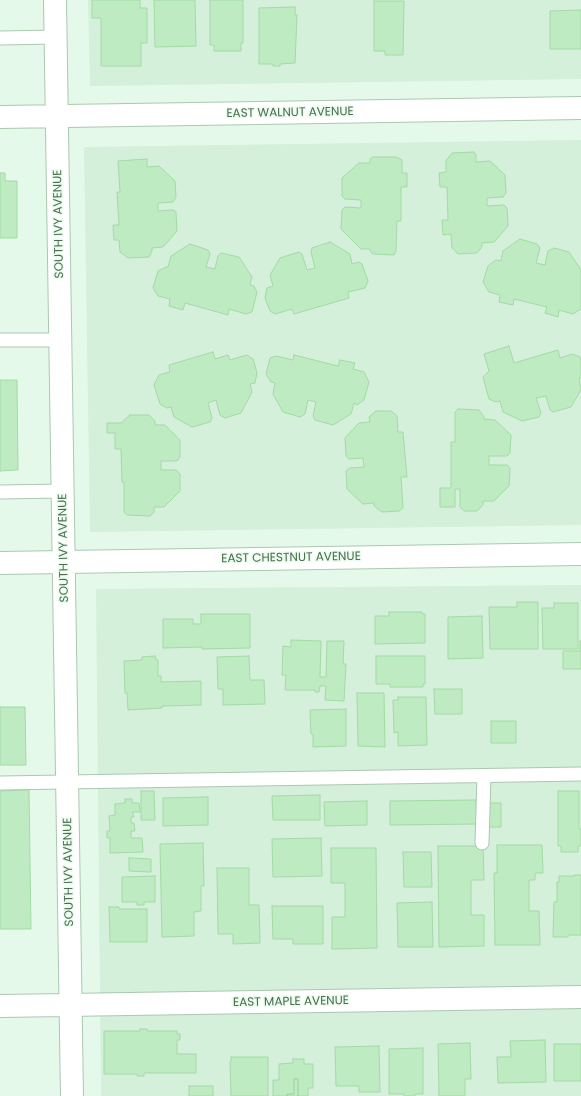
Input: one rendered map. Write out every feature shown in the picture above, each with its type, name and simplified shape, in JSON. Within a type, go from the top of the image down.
[{"type":"street","name":"SOUTH IVY AVENUE","points":[[55,0],[72,1096]]},
{"type":"street","name":"EAST WALNUT AVENUE","points":[[0,117],[581,108]]},
{"type":"street","name":"EAST CHESTNUT AVENUE","points":[[0,562],[581,554]]},
{"type":"street","name":"EAST MAPLE AVENUE","points":[[0,1006],[581,997]]},
{"type":"lane","points":[[0,38],[56,37]]},
{"type":"lane","points":[[0,340],[60,340]]},
{"type":"lane","points":[[0,492],[63,491]]},
{"type":"lane","points":[[0,783],[581,774]]},
{"type":"lane","points":[[482,843],[484,776]]},
{"type":"shaded area","points":[[88,0],[581,0],[581,79],[90,86]]},
{"type":"shaded area","points":[[581,140],[581,525],[90,532],[84,147]]},
{"type":"shaded area","points":[[581,585],[581,1096],[101,1096],[96,589]]},
{"type":"building","points":[[92,0],[140,0],[140,8],[147,8],[147,43],[141,43],[141,66],[101,66],[101,18],[92,18]]},
{"type":"building","points":[[154,0],[195,0],[196,46],[155,47]]},
{"type":"building","points":[[210,0],[243,0],[243,43],[241,43],[241,51],[214,51],[214,45],[210,45]]},
{"type":"building","points":[[374,1],[404,1],[403,55],[385,55],[385,51],[374,51]]},
{"type":"building","points":[[295,7],[295,15],[297,15],[295,63],[280,64],[280,66],[273,66],[273,64],[259,64],[259,8]]},
{"type":"building","points":[[581,10],[581,49],[550,49],[550,11]]},
{"type":"building","points":[[474,152],[476,155],[476,162],[490,161],[505,175],[506,193],[503,197],[487,198],[487,206],[504,205],[507,208],[508,226],[494,242],[482,243],[482,247],[477,253],[458,254],[452,248],[451,234],[443,235],[442,220],[448,220],[447,187],[440,187],[439,173],[446,172],[446,161],[452,153]]},
{"type":"building","points":[[373,157],[396,157],[402,160],[402,173],[407,173],[407,187],[401,187],[401,221],[397,221],[396,251],[394,255],[373,254],[370,249],[361,249],[341,229],[342,210],[345,207],[361,208],[361,200],[345,199],[342,196],[342,178],[359,163],[370,163],[370,159]]},
{"type":"building","points":[[147,159],[147,167],[159,166],[175,181],[176,197],[173,202],[158,203],[158,211],[173,210],[176,212],[177,231],[163,247],[152,248],[149,257],[128,258],[120,252],[119,240],[114,240],[113,225],[119,225],[117,192],[120,192],[118,161]]},
{"type":"building","points":[[0,173],[5,173],[5,181],[17,181],[17,238],[0,238]]},
{"type":"building","points":[[520,239],[537,244],[540,248],[536,263],[545,265],[548,251],[554,248],[569,252],[581,270],[581,309],[573,314],[559,310],[558,317],[545,313],[547,307],[514,299],[513,305],[499,302],[500,295],[489,292],[483,282],[488,266],[496,260],[501,261],[503,251]]},
{"type":"building","points":[[330,242],[350,254],[352,264],[358,262],[362,264],[368,281],[365,288],[348,292],[349,298],[294,314],[292,309],[275,314],[270,311],[265,298],[267,288],[273,286],[270,275],[280,258],[299,252],[302,254],[307,270],[315,268],[311,252],[312,248]]},
{"type":"building","points":[[190,244],[208,250],[210,254],[206,267],[215,269],[218,256],[221,253],[239,257],[252,277],[250,285],[254,286],[257,292],[252,312],[246,314],[229,309],[228,315],[185,303],[183,310],[169,306],[170,299],[158,296],[153,288],[158,271],[168,267],[171,256]]},
{"type":"building","points":[[509,346],[514,363],[558,350],[560,358],[572,354],[580,357],[581,378],[579,378],[581,390],[571,407],[553,412],[550,410],[546,396],[536,398],[541,413],[539,417],[522,421],[503,412],[500,401],[496,402],[489,399],[483,377],[489,371],[484,354]]},
{"type":"building","points":[[213,352],[215,359],[228,355],[230,360],[247,355],[253,359],[257,373],[255,383],[250,384],[252,392],[241,413],[225,418],[220,415],[216,400],[208,403],[212,418],[210,422],[192,427],[174,417],[171,407],[167,408],[160,404],[154,385],[159,375],[170,372],[169,365]]},
{"type":"building","points":[[294,355],[338,366],[340,360],[355,363],[353,369],[364,372],[369,382],[364,400],[357,405],[354,403],[351,414],[333,425],[315,420],[313,416],[316,402],[308,400],[305,414],[300,417],[283,412],[273,394],[275,383],[271,382],[266,374],[270,358],[276,356],[293,360]]},
{"type":"building","points":[[0,380],[17,380],[18,470],[0,471]]},
{"type":"building","points":[[458,409],[479,410],[484,419],[495,420],[511,435],[510,453],[507,456],[489,456],[489,465],[507,465],[510,468],[509,486],[494,501],[483,501],[483,505],[477,511],[464,511],[460,507],[460,489],[455,489],[455,507],[440,507],[440,488],[451,488],[451,442],[455,442],[455,412]]},
{"type":"building","points":[[376,411],[391,411],[397,416],[398,432],[403,432],[407,477],[401,477],[403,508],[399,511],[382,512],[374,506],[374,503],[363,504],[347,489],[346,471],[350,468],[364,467],[363,458],[349,459],[346,456],[345,438],[359,423],[370,422],[369,417]]},
{"type":"building","points":[[130,415],[149,415],[155,421],[155,425],[165,425],[180,440],[180,457],[177,461],[161,461],[161,470],[176,470],[180,474],[180,491],[164,507],[154,507],[154,512],[150,516],[127,515],[124,512],[124,482],[122,482],[121,449],[115,449],[115,433],[107,433],[107,423],[121,423]]},
{"type":"building","points":[[517,602],[538,602],[538,649],[490,649],[489,607],[517,607]]},
{"type":"building","points":[[554,603],[578,603],[578,649],[543,649],[542,608],[554,608]]},
{"type":"building","points":[[389,612],[422,612],[422,614],[425,614],[425,643],[375,644],[375,616],[389,616]]},
{"type":"building","points":[[201,614],[250,614],[250,648],[163,648],[163,619],[193,619],[193,624],[201,624]]},
{"type":"building","points":[[482,616],[483,658],[448,659],[448,617]]},
{"type":"building","points":[[291,640],[321,641],[320,677],[326,677],[327,641],[344,641],[343,664],[346,664],[344,701],[325,700],[326,686],[320,686],[319,692],[315,692],[315,690],[285,690],[286,675],[282,675],[283,646],[291,647]]},
{"type":"building","points":[[580,641],[581,669],[563,669],[563,651],[580,651]]},
{"type":"building","points":[[155,656],[156,660],[158,660],[158,676],[161,676],[161,682],[201,681],[201,705],[162,706],[162,708],[128,710],[127,693],[125,693],[124,661],[142,660],[142,657]]},
{"type":"building","points":[[249,656],[250,680],[264,680],[265,704],[223,705],[223,689],[218,689],[217,657]]},
{"type":"building","points":[[376,656],[425,656],[425,684],[423,684],[423,687],[390,687],[390,684],[376,684]]},
{"type":"building","points":[[434,689],[462,689],[462,714],[435,714]]},
{"type":"building","points":[[357,693],[384,693],[385,747],[358,746]]},
{"type":"building","points":[[398,697],[426,697],[427,745],[398,746],[398,732],[394,733],[393,700],[398,700]]},
{"type":"building","points":[[0,707],[25,707],[26,765],[0,765]]},
{"type":"building","points":[[346,709],[346,746],[313,747],[310,710]]},
{"type":"building","points":[[491,721],[516,721],[516,743],[491,743]]},
{"type":"building","points":[[29,790],[31,929],[0,929],[0,791]]},
{"type":"building","points":[[141,791],[154,791],[155,820],[141,820]]},
{"type":"building","points":[[558,791],[579,791],[579,829],[581,829],[581,846],[578,846],[578,852],[561,852],[561,846],[558,846]]},
{"type":"building","points":[[320,795],[320,820],[273,820],[272,796]]},
{"type":"building","points":[[208,797],[208,825],[163,826],[163,798]]},
{"type":"building","points":[[125,799],[132,799],[132,803],[139,803],[140,812],[132,812],[134,817],[131,817],[131,823],[134,823],[135,831],[131,831],[131,838],[142,838],[143,852],[110,853],[110,838],[107,838],[107,831],[110,831],[109,816],[115,815],[115,804],[125,803]]},
{"type":"building","points":[[476,800],[477,824],[390,825],[390,801]]},
{"type":"building","points":[[367,801],[367,825],[325,826],[324,802]]},
{"type":"building","points":[[486,803],[501,803],[501,827],[486,827]]},
{"type":"building","points":[[321,838],[322,876],[273,877],[272,839]]},
{"type":"building","points":[[203,843],[204,886],[201,886],[201,911],[194,912],[194,936],[162,937],[160,844]]},
{"type":"building","points":[[497,845],[542,845],[543,873],[535,873],[535,880],[529,880],[529,911],[539,911],[540,945],[495,945],[494,873],[497,873]]},
{"type":"building","points":[[438,846],[483,846],[484,880],[471,880],[471,915],[484,915],[484,946],[439,947]]},
{"type":"building","points":[[331,848],[376,848],[377,948],[332,949],[332,917],[345,917],[345,883],[331,883]]},
{"type":"building","points":[[403,852],[431,852],[432,887],[404,887]]},
{"type":"building","points":[[129,858],[151,859],[151,872],[129,871]]},
{"type":"building","points":[[217,868],[249,868],[249,905],[259,905],[260,943],[233,944],[233,934],[218,934]]},
{"type":"building","points":[[581,875],[581,935],[553,937],[554,902],[557,902],[557,882],[559,882],[559,876]]},
{"type":"building","points":[[155,876],[155,902],[144,902],[144,905],[137,905],[137,902],[122,902],[122,877]]},
{"type":"building","points":[[432,902],[433,947],[398,947],[397,903]]},
{"type":"building","points":[[272,906],[323,906],[323,944],[293,944],[293,939],[273,939]]},
{"type":"building","points":[[109,907],[119,907],[119,909],[147,909],[147,942],[110,942]]},
{"type":"building","points":[[140,1029],[147,1029],[147,1031],[177,1031],[177,1034],[180,1034],[180,1040],[177,1040],[177,1054],[196,1054],[196,1073],[144,1073],[144,1076],[137,1076],[137,1074],[104,1074],[104,1031],[140,1031]]},
{"type":"building","points":[[545,1040],[546,1082],[498,1083],[497,1057],[511,1057],[510,1041]]},
{"type":"building","points":[[470,1043],[471,1079],[465,1079],[465,1096],[439,1096],[438,1044]]},
{"type":"building","points":[[554,1044],[581,1044],[581,1081],[554,1081]]},
{"type":"building","points":[[379,1046],[380,1092],[359,1092],[359,1086],[336,1086],[335,1047]]},
{"type":"building","points":[[423,1048],[423,1094],[404,1096],[404,1094],[389,1094],[389,1049]]},
{"type":"building","points":[[231,1057],[268,1057],[268,1096],[231,1096]]},
{"type":"building","points":[[293,1059],[304,1059],[304,1064],[313,1064],[313,1088],[308,1088],[308,1096],[298,1096],[298,1079],[294,1079],[294,1094],[287,1094],[287,1096],[273,1096],[273,1080],[279,1080],[279,1064],[293,1063]]},
{"type":"building","points":[[294,1079],[298,1079],[298,1096],[287,1096],[287,1094],[294,1094]]},
{"type":"building","points":[[189,1086],[213,1086],[213,1096],[189,1096]]}]
